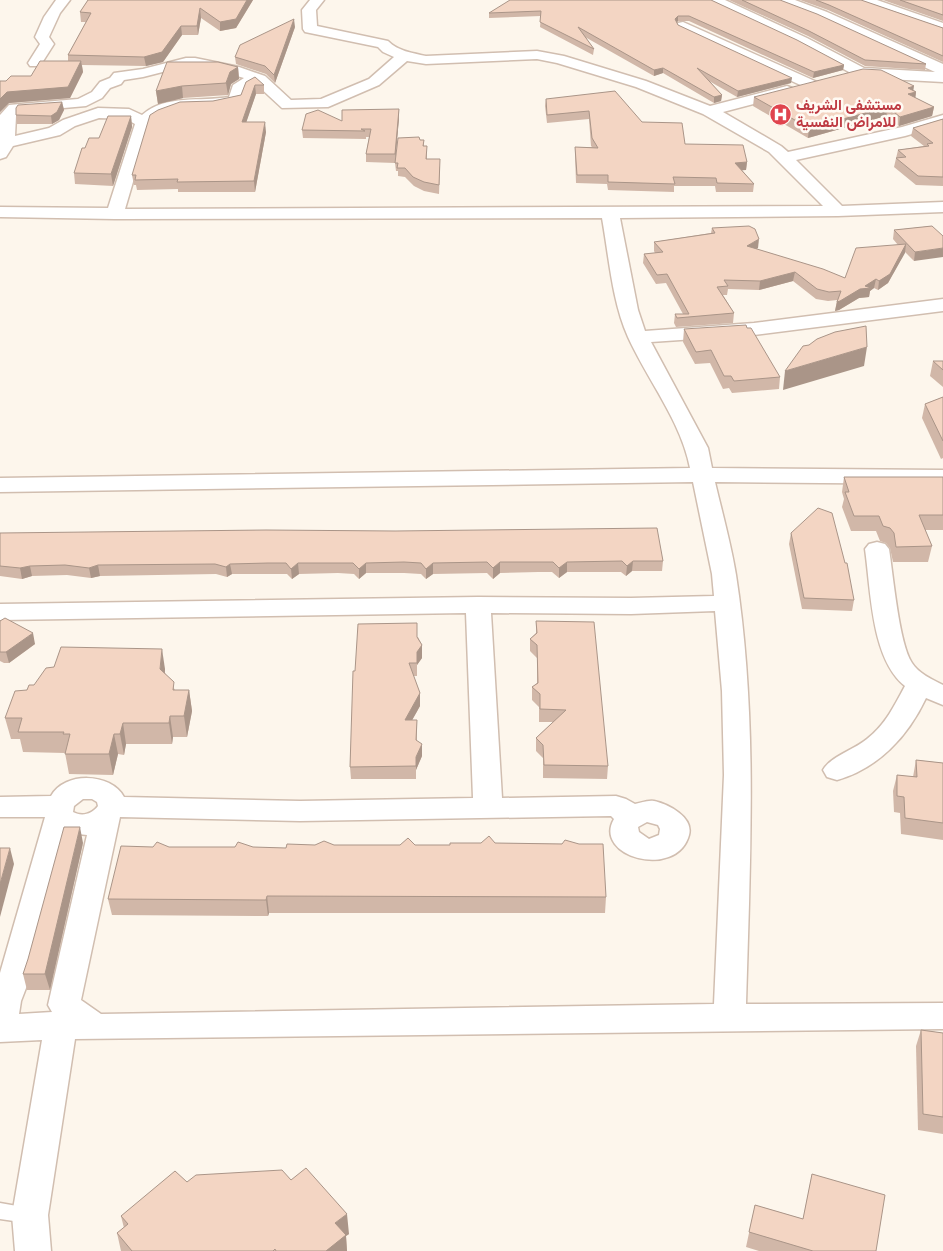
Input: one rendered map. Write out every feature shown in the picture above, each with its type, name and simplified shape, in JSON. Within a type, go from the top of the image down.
[{"type":"street","points":[[36,63],[47,44],[42,37],[46,27],[54,10],[63,0]]},
{"type":"street","points":[[317,0],[309,10],[310,29],[383,44],[388,49],[404,56],[426,60],[537,55],[559,59],[642,84],[709,111],[742,129],[758,141],[775,149],[838,211]]},
{"type":"street","points":[[782,0],[943,70]]},
{"type":"street","points":[[864,0],[941,26]]},
{"type":"street","points":[[721,1],[861,72]]},
{"type":"street","points":[[683,26],[812,85]]},
{"type":"street","points":[[802,41],[856,31]]},
{"type":"street","points":[[143,122],[129,114],[98,113],[69,123],[54,132],[4,149],[8,115],[15,108],[81,103],[97,96],[106,85],[116,81],[119,76],[142,73],[186,62],[234,70],[260,78],[287,105],[323,104],[374,82],[404,56]]},
{"type":"street","points":[[709,111],[861,72],[943,77]]},
{"type":"street","points":[[115,214],[143,122],[155,111],[182,104],[215,104],[236,100],[238,88],[255,78],[260,78]]},
{"type":"street","points":[[784,158],[904,131],[943,120]]},
{"type":"street","points":[[0,212],[115,214],[838,211],[937,207],[943,220]]},
{"type":"street","points":[[610,212],[628,310],[638,337],[696,448],[724,574],[735,691],[738,775],[730,1017]]},
{"type":"street","points":[[638,337],[754,329],[943,306]]},
{"type":"street","points":[[0,485],[703,475],[943,477]]},
{"type":"street","points":[[877,549],[894,649],[900,666],[920,683],[943,696]]},
{"type":"street","points":[[0,612],[478,605],[631,606],[726,603]]},
{"type":"street","points":[[478,605],[488,807]]},
{"type":"street","points":[[837,770],[868,753],[884,740],[897,726],[920,683]]},
{"type":"street","points":[[0,807],[58,811],[67,823],[80,826],[94,824],[108,812],[616,806],[631,816]]},
{"type":"street","points":[[58,811],[15,975],[5,1002],[0,1029],[61,1026],[943,1016]]},
{"type":"street","points":[[96,1027],[64,1005],[108,812]]},
{"type":"street","points":[[33,1251],[15,1213],[61,1026]]},
{"type":"building","points":[[88,0],[247,0],[236,19],[220,22],[200,8],[197,26],[181,26],[162,52],[144,57],[68,55],[91,13],[80,12]]},
{"type":"building","points":[[510,0],[711,0],[797,40],[844,65],[814,72],[689,16],[678,16],[675,19],[678,25],[792,78],[738,91],[697,68],[722,95],[714,97],[663,68],[654,70],[578,27],[594,49],[540,22],[541,11],[489,13]]},
{"type":"building","points":[[742,0],[780,0],[817,14],[926,64],[865,60],[809,31]]},
{"type":"building","points":[[816,0],[861,0],[943,28],[943,56],[829,5]]},
{"type":"building","points":[[900,0],[943,0],[943,15]]},
{"type":"building","points":[[294,19],[274,75],[265,66],[235,57],[240,45]]},
{"type":"building","points":[[40,61],[81,61],[68,87],[7,92],[0,99],[0,81],[6,81],[11,76],[31,76]]},
{"type":"building","points":[[167,62],[218,62],[238,67],[230,72],[226,83],[182,86],[156,91]]},
{"type":"building","points":[[863,69],[881,70],[914,86],[908,88],[916,92],[908,94],[934,107],[900,117],[888,107],[809,128],[754,97]]},
{"type":"building","points":[[255,77],[264,85],[255,85],[242,122],[265,122],[254,181],[177,182],[178,179],[135,180],[136,175],[132,175],[150,115],[180,102],[213,101],[241,95],[246,82]]},
{"type":"building","points":[[615,91],[642,122],[682,123],[685,144],[743,145],[747,162],[735,163],[754,184],[717,183],[716,178],[673,177],[675,184],[608,182],[608,175],[577,175],[575,147],[598,148],[592,138],[589,111],[547,115],[546,99]]},
{"type":"building","points":[[62,102],[57,112],[51,116],[16,115],[18,105]]},
{"type":"building","points":[[399,109],[395,154],[366,154],[371,129],[361,129],[365,131],[302,130],[306,114],[318,110],[342,121],[342,110]]},
{"type":"building","points":[[108,116],[131,116],[111,174],[74,173],[82,148],[85,148],[89,138],[99,138]]},
{"type":"building","points":[[943,119],[943,177],[918,176],[896,158],[906,157],[898,150],[929,146],[927,144],[933,143],[913,128]]},
{"type":"building","points":[[419,137],[420,140],[424,140],[423,146],[427,146],[426,159],[440,159],[439,185],[424,182],[413,177],[405,168],[397,168],[398,163],[395,163],[398,138]]},
{"type":"building","points":[[749,226],[755,229],[759,239],[747,246],[823,269],[845,278],[856,248],[906,244],[890,274],[879,281],[876,279],[865,286],[871,288],[860,289],[837,302],[841,291],[829,292],[817,289],[795,272],[760,281],[724,280],[728,286],[717,287],[734,313],[677,318],[675,314],[689,314],[667,274],[657,275],[644,254],[663,252],[654,242],[715,233],[712,228]]},
{"type":"building","points":[[932,226],[943,236],[943,248],[915,252],[894,230]]},
{"type":"building","points":[[746,325],[747,328],[751,328],[780,377],[734,381],[731,376],[724,376],[711,350],[696,352],[684,329]]},
{"type":"building","points":[[866,326],[867,347],[785,371],[803,346],[835,332]]},
{"type":"building","points":[[933,361],[943,361],[943,370]]},
{"type":"building","points":[[943,397],[943,441],[925,404]]},
{"type":"building","points":[[844,477],[943,477],[943,515],[919,515],[932,546],[896,547],[894,533],[890,528],[883,526],[879,516],[854,516],[845,492],[849,492]]},
{"type":"building","points":[[818,508],[832,513],[845,563],[847,563],[854,600],[804,598],[791,533]]},
{"type":"building","points":[[657,528],[663,561],[633,561],[627,566],[622,561],[567,562],[559,568],[553,562],[500,562],[493,568],[487,562],[433,563],[426,569],[421,563],[404,562],[366,563],[359,569],[353,563],[298,563],[291,569],[286,563],[230,564],[226,567],[215,564],[98,565],[89,568],[65,565],[20,568],[0,566],[0,533]]},
{"type":"building","points":[[5,618],[33,633],[6,652],[0,652],[0,621]]},
{"type":"building","points":[[536,621],[594,622],[608,766],[544,765],[543,745],[536,738],[566,710],[540,709],[540,694],[532,687],[538,683],[537,645],[530,639],[537,633]]},
{"type":"building","points":[[417,623],[417,637],[422,645],[417,652],[417,663],[409,663],[420,693],[405,720],[417,720],[416,740],[422,744],[416,757],[416,766],[350,767],[353,671],[355,671],[358,624]]},
{"type":"building","points":[[61,647],[162,649],[160,669],[174,682],[173,690],[189,690],[184,716],[170,716],[169,723],[123,723],[120,734],[114,734],[109,754],[65,754],[70,734],[63,734],[64,732],[18,732],[22,718],[5,718],[15,691],[27,690],[29,685],[34,685],[46,668],[54,667]]},
{"type":"building","points":[[916,760],[943,763],[943,823],[905,818],[904,797],[897,796],[897,775],[917,777]]},
{"type":"building","points":[[64,827],[80,827],[45,974],[23,974],[28,959]]},
{"type":"building","points":[[489,836],[495,843],[562,844],[565,840],[579,844],[603,844],[606,897],[267,896],[266,900],[108,899],[121,846],[153,847],[157,842],[169,847],[235,847],[238,842],[253,847],[286,848],[287,844],[315,845],[324,841],[334,845],[400,845],[408,838],[415,845],[450,845],[450,843],[481,843]]},
{"type":"building","points":[[0,848],[10,848],[0,884]]},
{"type":"building","points":[[921,1030],[943,1033],[943,1117],[923,1114]]},
{"type":"building","points":[[306,1168],[347,1214],[335,1223],[346,1235],[326,1251],[276,1251],[275,1249],[273,1251],[132,1251],[117,1233],[128,1224],[121,1216],[175,1171],[187,1182],[196,1175],[282,1170],[291,1180]]},
{"type":"building","points":[[812,1174],[885,1195],[876,1251],[813,1251],[749,1232],[755,1205],[803,1219]]},
{"type":"place","name":"مستشفى الشريف للامراض النفسية","points":[[780,114]]}]
